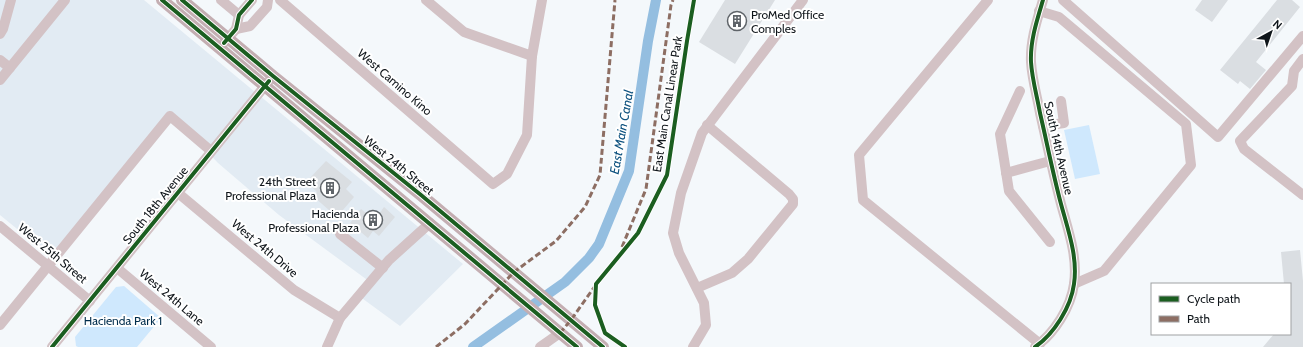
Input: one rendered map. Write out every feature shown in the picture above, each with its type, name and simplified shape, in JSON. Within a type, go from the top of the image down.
[{"type":"main road","name":"West 24th Street","points":[[162,0],[220,48],[269,81],[421,195],[603,347]]},
{"type":"main road","name":"West 24th Street","points":[[182,0],[232,33],[269,81],[430,223],[577,347]]},
{"type":"main road","points":[[430,223],[437,220],[443,223],[478,250],[493,256]]},
{"type":"street","points":[[0,34],[4,29],[11,0]]},
{"type":"street","points":[[0,80],[65,0]]},
{"type":"street","points":[[221,0],[238,15]]},
{"type":"street","points":[[220,48],[232,33],[238,15],[252,0]]},
{"type":"street","points":[[232,33],[250,26],[267,7],[268,0]]},
{"type":"street","name":"West Camino Kino","points":[[280,0],[493,184],[507,174],[527,135],[532,56]]},
{"type":"street","points":[[426,0],[464,32],[532,56],[542,0]]},
{"type":"street","points":[[693,347],[706,325],[704,303],[679,254],[673,233],[681,193],[702,133],[707,125],[803,0]]},
{"type":"street","points":[[988,0],[859,155],[863,200],[1038,346]]},
{"type":"street","points":[[1063,0],[1218,137],[1303,36]]},
{"type":"street","points":[[1041,3],[1186,124],[1191,165],[1104,271],[1074,284]]},
{"type":"street","name":"South 14th Avenue","points":[[1038,346],[1059,322],[1070,300],[1074,284],[1075,265],[1072,245],[1050,161],[1032,74],[1031,61],[1034,34],[1041,3]]},
{"type":"street","points":[[1303,59],[1294,71],[1292,86],[1240,141],[1244,149],[1303,195]]},
{"type":"street","points":[[0,60],[10,68]]},
{"type":"street","name":"South 18th Avenue","points":[[55,346],[90,300],[269,81]]},
{"type":"street","points":[[1020,91],[1000,134],[1009,191],[1050,242]]},
{"type":"street","points":[[1043,126],[1064,123],[1061,101]]},
{"type":"street","points":[[0,325],[170,116],[211,151]]},
{"type":"street","points":[[697,288],[732,273],[748,259],[793,204],[793,198],[789,194],[707,125]]},
{"type":"street","points":[[1006,173],[1050,161]]},
{"type":"street","name":"West 24th Drive","points":[[178,193],[294,290],[340,318]]},
{"type":"street","points":[[327,347],[340,318],[389,260],[430,223]]},
{"type":"street","name":"West 25th Street","points":[[0,226],[90,300]]},
{"type":"street","points":[[340,234],[383,268]]},
{"type":"street","name":"West 24th Lane","points":[[116,268],[211,347]]},
{"type":"street","points":[[540,347],[560,332]]},
{"type":"shaded area","points":[[0,0],[144,0],[463,264],[400,326],[359,296],[370,282],[279,215],[218,163],[202,146],[168,118],[54,259],[0,215]]},
{"type":"green space","points":[[1089,125],[1100,174],[1075,179],[1064,130]]},
{"type":"green space","name":"Hacienda Park 1","points":[[124,286],[161,318],[137,347],[76,346],[75,337],[116,287]]},
{"type":"building","name":"ProMed Office Comples","points":[[725,0],[775,0],[735,64],[699,42]]},
{"type":"building","points":[[1202,0],[1228,0],[1212,22],[1195,10]]},
{"type":"building","points":[[1277,0],[1292,0],[1300,7],[1256,62],[1266,70],[1250,89],[1240,81],[1238,84],[1220,70]]},
{"type":"building","name":"24th Street Professional Plaza","points":[[326,161],[352,182],[346,189],[354,197],[337,217],[314,197],[317,192],[312,187],[315,183],[310,178]]},
{"type":"building","name":"Hacienda Professional Plaza","points":[[384,207],[395,217],[379,236],[373,231],[368,238],[350,223],[361,209],[367,214],[372,209],[379,214]]},
{"type":"building","points":[[1300,250],[1303,281],[1303,347],[1263,347],[1273,335],[1291,335],[1291,283],[1284,283],[1281,252]]},
{"type":"waterway","name":"East Main Canal","points":[[473,347],[565,282],[589,258],[599,244],[629,171],[648,41],[656,0]]},
{"type":"marked path","points":[[436,347],[465,324],[514,272],[556,241],[585,207],[600,175],[615,0]]},
{"type":"marked path","points":[[622,247],[646,189],[671,5],[673,0]]},
{"type":"marked path","points":[[560,333],[595,286]]},
{"type":"cycle path","points":[[162,0],[577,347]]},
{"type":"cycle path","points":[[182,0],[273,76],[421,195],[603,347]]},
{"type":"cycle path","points":[[224,43],[236,29],[239,15],[252,0]]},
{"type":"cycle path","name":"East Main Canal Linear Park","points":[[625,347],[605,333],[595,305],[596,284],[638,233],[667,175],[694,0]]},
{"type":"cycle path","points":[[1035,347],[1049,335],[1065,311],[1072,293],[1075,274],[1072,244],[1058,193],[1033,81],[1031,54],[1036,23],[1043,0]]},
{"type":"cycle path","points":[[52,347],[269,81]]},
{"type":"place","name":"ProMed Office Comples","points":[[737,21]]},
{"type":"place","name":"24th Street Professional Plaza","points":[[330,188]]},
{"type":"place","name":"Hacienda Professional Plaza","points":[[373,220]]}]
